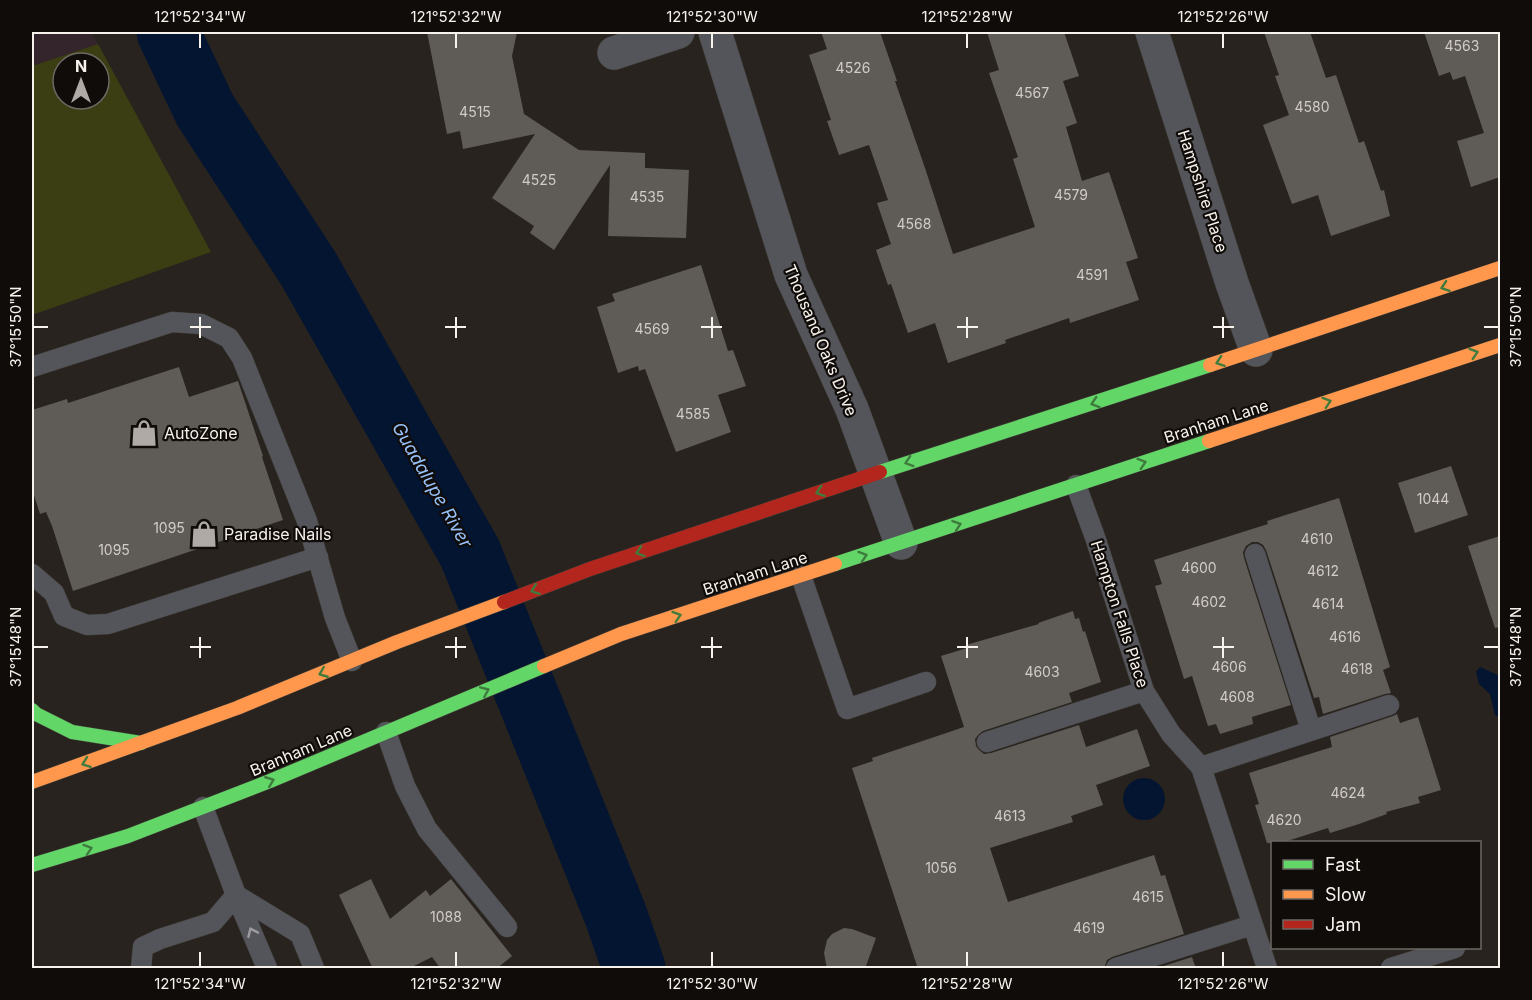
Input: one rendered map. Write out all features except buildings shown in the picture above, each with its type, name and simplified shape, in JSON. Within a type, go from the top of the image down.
[{"type":"main road","points":[[32,782],[237,708],[397,642],[590,569],[876,473],[1151,386],[1500,268]]},
{"type":"main road","name":"Branham Lane","points":[[32,865],[128,836],[270,781],[621,634],[1500,345]]},
{"type":"main road","points":[[32,710],[72,732],[141,743]]},
{"type":"street","points":[[614,52],[678,32]]},
{"type":"street","name":"Thousand Oaks Drive","points":[[715,32],[791,275],[852,409],[901,543]]},
{"type":"street","name":"Hampshire Place","points":[[1152,32],[1232,283],[1256,350]]},
{"type":"lane","points":[[32,367],[172,322],[201,324],[229,338],[242,358],[307,521],[335,618],[352,661]]},
{"type":"lane","name":"Hampton Falls Place","points":[[1076,485],[1144,691],[1171,734],[1201,767],[1267,969]]},
{"type":"lane","points":[[1256,554],[1311,730]]},
{"type":"lane","points":[[32,574],[54,593],[64,616],[87,625],[108,624],[318,557]]},
{"type":"lane","points":[[801,576],[847,709],[926,682]]},
{"type":"lane","points":[[987,742],[1144,691]]},
{"type":"lane","points":[[1201,767],[1389,705]]},
{"type":"lane","points":[[386,732],[405,786],[427,828],[507,927]]},
{"type":"lane","points":[[203,807],[267,969]]},
{"type":"lane","points":[[140,966],[142,947],[213,922],[236,895]]},
{"type":"lane","points":[[236,895],[300,934],[314,969]]},
{"type":"lane","points":[[1116,969],[1252,925]]},
{"type":"lane","points":[[1391,969],[1452,949]]},
{"type":"shaded area","points":[[32,32],[91,32],[98,44],[77,51],[51,51],[51,60],[32,66]]},
{"type":"shaded area","points":[[98,44],[102,51],[77,51]]},
{"type":"shaded area","points":[[51,60],[51,111],[111,111],[111,68],[211,252],[32,315],[32,66]]},
{"type":"water","points":[[1480,667],[1500,676],[1500,718],[1495,715],[1490,694],[1479,684],[1476,672]]},
{"type":"water","points":[[1144,778],[1152,779],[1159,784],[1164,791],[1164,807],[1159,814],[1152,819],[1144,820],[1136,819],[1129,814],[1124,807],[1123,799],[1124,791],[1129,784],[1136,779]]},
{"type":"waterway","name":"Guadalupe River","points":[[168,32],[205,110],[308,268],[470,553],[616,916],[634,968]]},
{"type":"traffic: fast","points":[[880,472],[1210,365]]},
{"type":"traffic: fast","points":[[835,564],[1209,441]]},
{"type":"traffic: fast","points":[[32,865],[128,836],[270,781],[544,666]]},
{"type":"traffic: fast","points":[[32,710],[72,732],[141,743]]},
{"type":"traffic: slow","points":[[1210,365],[1500,268]]},
{"type":"traffic: slow","points":[[1209,441],[1500,345]]},
{"type":"traffic: slow","points":[[544,666],[621,634],[835,564]]},
{"type":"traffic: slow","points":[[32,782],[237,708],[397,642],[504,602]]},
{"type":"traffic: jam","points":[[504,602],[590,569],[880,472]]},
{"type":"place","name":"AutoZone","points":[[144,433]]},
{"type":"place","name":"Paradise Nails","points":[[204,534]]}]
